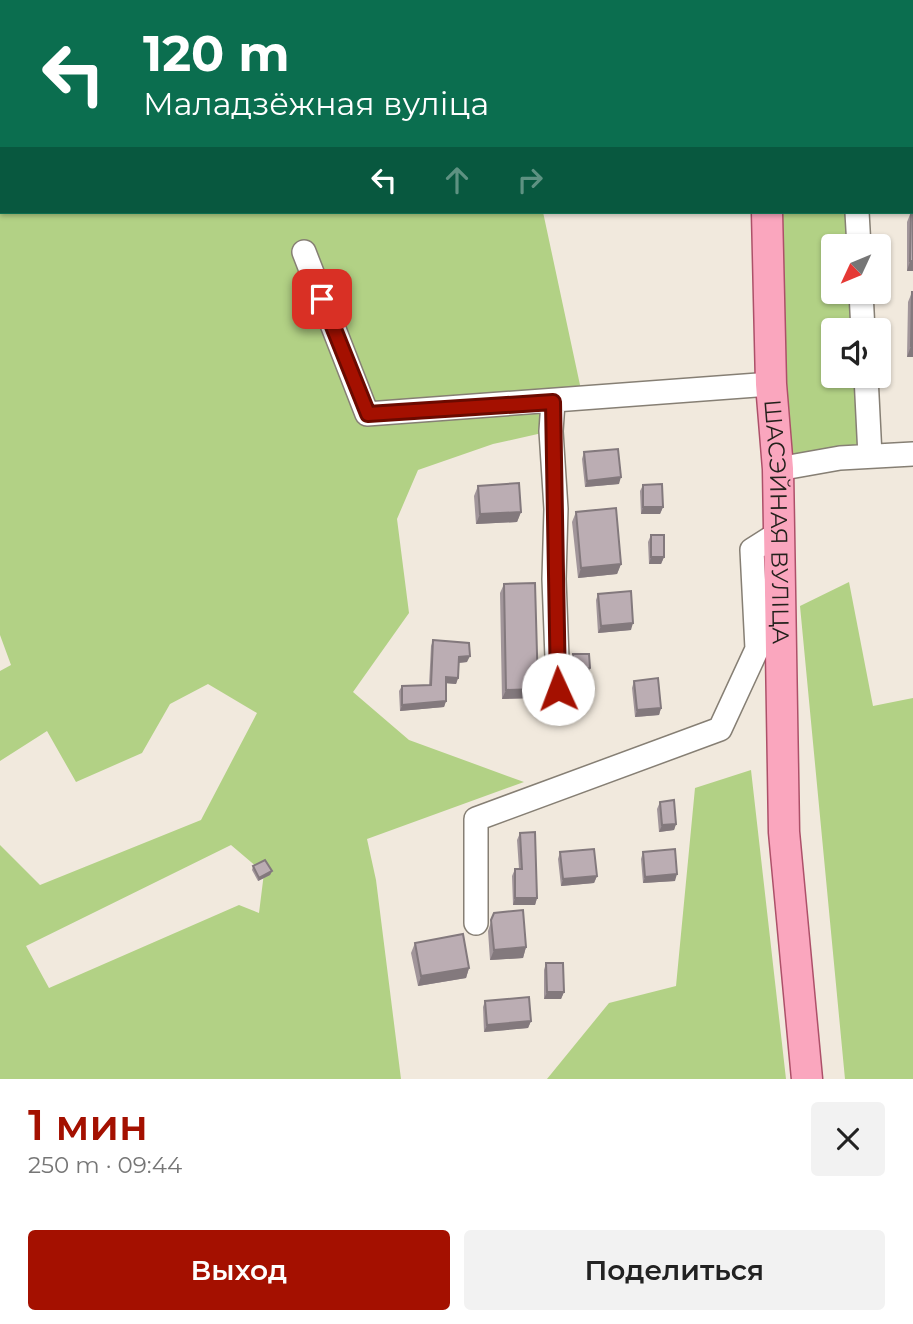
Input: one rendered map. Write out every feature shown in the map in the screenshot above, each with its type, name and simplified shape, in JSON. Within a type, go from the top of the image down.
[{"type":"main road","name":"ШАСЭЙНАЯ ВУЛІЦА","points":[[767,214],[771,384],[778,469],[784,832],[807,1079]]},
{"type":"street","points":[[857,214],[858,234]]},
{"type":"street","points":[[304,252],[368,414],[771,384]]},
{"type":"street","points":[[867,388],[870,456]]},
{"type":"street","points":[[553,402],[556,509],[554,579],[559,711]]},
{"type":"street","points":[[778,469],[840,458],[913,454]]},
{"type":"street","points":[[476,923],[476,819],[720,729],[757,649],[752,550],[779,533]]},
{"type":"green space","points":[[0,214],[543,214],[583,399],[553,402],[551,431],[493,444],[418,470],[397,519],[409,613],[353,692],[409,740],[524,782],[367,839],[376,880],[401,1079],[0,1079],[0,845],[40,885],[201,820],[257,713],[208,684],[170,704],[142,753],[76,782],[47,731],[0,761],[0,671],[11,665],[0,635]],"holes":[[[231,845],[264,873],[259,913],[239,905],[49,988],[26,946]]]},
{"type":"green space","points":[[770,214],[857,214],[858,234],[821,234],[821,304],[862,304],[862,318],[821,318],[821,388],[867,388],[870,456],[778,469]]},
{"type":"green space","points":[[849,582],[873,706],[913,698],[913,1079],[845,1079],[800,606]]},
{"type":"green space","points":[[751,770],[786,1079],[547,1079],[609,1003],[676,986],[695,788]]},
{"type":"building","points":[[911,214],[913,214],[913,261],[910,261]]},
{"type":"building","points":[[912,292],[913,346],[911,346]]},
{"type":"building","points":[[618,449],[621,477],[587,481],[584,452]]},
{"type":"building","points":[[519,483],[521,512],[480,514],[478,486]]},
{"type":"building","points":[[662,484],[663,507],[643,507],[643,485]]},
{"type":"building","points":[[616,508],[621,564],[581,568],[576,512]]},
{"type":"building","points":[[651,535],[664,535],[664,557],[651,557]]},
{"type":"building","points":[[535,583],[538,689],[506,690],[504,584]]},
{"type":"building","points":[[631,591],[633,623],[601,626],[598,594]]},
{"type":"building","points":[[433,640],[469,643],[470,656],[459,657],[458,678],[446,677],[446,701],[402,705],[402,686],[431,685]]},
{"type":"building","points":[[573,654],[589,654],[590,668],[582,669],[585,701],[575,702]]},
{"type":"building","points":[[658,678],[661,708],[637,710],[634,681]]},
{"type":"building","points":[[674,800],[676,824],[662,825],[660,802]]},
{"type":"building","points":[[535,832],[537,898],[515,898],[515,869],[522,869],[520,833]]},
{"type":"building","points":[[594,849],[597,876],[563,879],[560,852]]},
{"type":"building","points":[[675,849],[677,874],[645,877],[643,852]]},
{"type":"building","points":[[265,860],[272,871],[259,878],[253,866]]},
{"type":"building","points":[[523,910],[526,947],[494,950],[491,920],[494,913]]},
{"type":"building","points":[[463,934],[469,968],[421,976],[415,943]]},
{"type":"building","points":[[546,963],[563,963],[564,992],[547,992]]},
{"type":"building","points":[[529,997],[531,1021],[487,1025],[485,1001]]},
{"type":"route","points":[[322,299],[368,414],[553,402],[551,431],[556,509],[554,579],[558,689]]}]
